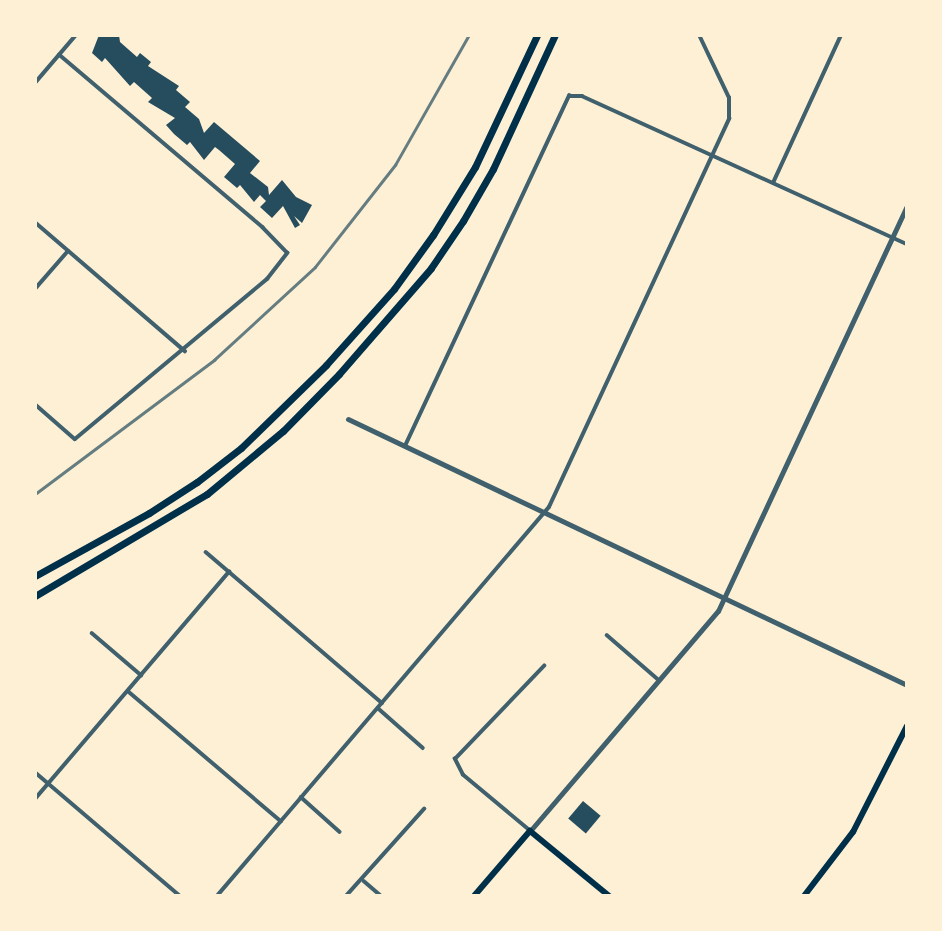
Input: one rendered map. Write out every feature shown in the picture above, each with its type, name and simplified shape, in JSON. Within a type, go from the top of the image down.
[{"type":"highway","points":[[35,576],[149,513],[271,421],[326,365],[394,289],[433,234],[475,167],[537,35]]},
{"type":"highway","points":[[35,596],[159,526],[207,494],[283,431],[339,374],[424,276],[463,221],[493,169],[555,35]]},
{"type":"main road","points":[[804,896],[853,832],[907,726]]},
{"type":"main road","points":[[474,896],[530,831],[609,896]]},
{"type":"street","points":[[35,83],[76,35]]},
{"type":"street","points":[[217,896],[545,512],[729,119],[731,104],[699,35]]},
{"type":"street","points":[[774,183],[841,35]]},
{"type":"street","points":[[35,404],[75,439],[185,351],[267,279],[287,253],[263,228],[59,55]]},
{"type":"street","points":[[405,446],[569,96],[582,96],[907,244]]},
{"type":"street","points":[[544,666],[455,759],[463,775],[530,831],[726,598],[907,205]]},
{"type":"street","points":[[35,222],[185,351]]},
{"type":"street","points":[[35,289],[68,251]]},
{"type":"street","points":[[348,419],[907,685]]},
{"type":"street","points":[[206,552],[380,706],[423,748]]},
{"type":"street","points":[[35,799],[229,572]]},
{"type":"street","points":[[92,633],[141,675]]},
{"type":"street","points":[[607,635],[659,680]]},
{"type":"street","points":[[128,691],[281,821]]},
{"type":"street","points":[[35,772],[180,896]]},
{"type":"street","points":[[301,797],[340,832]]},
{"type":"street","points":[[346,896],[363,881],[424,809]]},
{"type":"street","points":[[363,881],[381,896]]},
{"type":"building","points":[[99,35],[119,35],[120,42],[137,57],[140,53],[151,62],[148,66],[179,86],[176,90],[190,102],[185,107],[199,119],[204,133],[214,122],[260,161],[250,173],[268,187],[269,195],[282,180],[296,197],[312,205],[302,223],[294,216],[300,225],[295,228],[283,206],[272,218],[260,207],[266,201],[260,195],[254,202],[240,185],[237,188],[224,177],[235,164],[219,150],[215,147],[204,160],[190,142],[187,145],[174,134],[166,125],[175,118],[148,102],[152,98],[134,82],[130,86],[105,58],[102,62],[92,53]]},
{"type":"building","points":[[583,801],[601,816],[586,833],[568,819]]},
{"type":"railway","points":[[35,494],[214,360],[315,267],[395,165],[469,35]]}]
